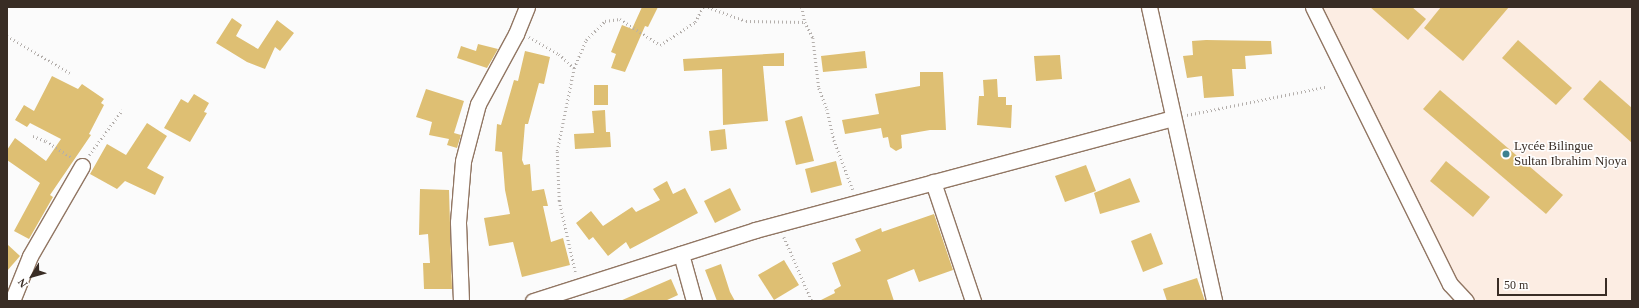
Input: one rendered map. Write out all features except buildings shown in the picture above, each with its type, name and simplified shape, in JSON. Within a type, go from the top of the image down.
[{"type":"street","points":[[461,301],[458,222],[463,161],[478,104],[516,34],[527,7]]},
{"type":"street","points":[[1149,7],[1172,118],[1214,301]]},
{"type":"street","points":[[1313,7],[1450,284],[1466,301]]},
{"type":"street","points":[[533,301],[778,224],[1172,118]]},
{"type":"street","points":[[12,301],[30,256],[82,166]]},
{"type":"street","points":[[932,182],[973,301]]},
{"type":"street","points":[[680,254],[694,301]]},
{"type":"path","points":[[579,286],[559,200],[556,175],[557,150],[574,68],[586,40],[605,21],[620,19],[660,45],[695,22],[703,7]]},
{"type":"path","points":[[708,7],[746,22],[804,22]]},
{"type":"path","points":[[802,7],[804,22],[813,38],[819,88],[827,109],[834,140],[857,203]]},
{"type":"path","points":[[516,34],[531,37],[547,46],[574,68]]},
{"type":"path","points":[[7,36],[70,73]]},
{"type":"path","points":[[1172,118],[1325,87]]},
{"type":"path","points":[[33,136],[46,141],[82,166],[122,110]]},
{"type":"path","points":[[778,224],[812,301]]},
{"type":"shaded area","name":"Lycée Bilingue Sultan Ibrahim Njoya","points":[[1306,7],[1632,7],[1632,301],[1453,301]]},
{"type":"place","name":"Lycée Bilingue Sultan Ibrahim Njoya","points":[[1506,154]]}]
